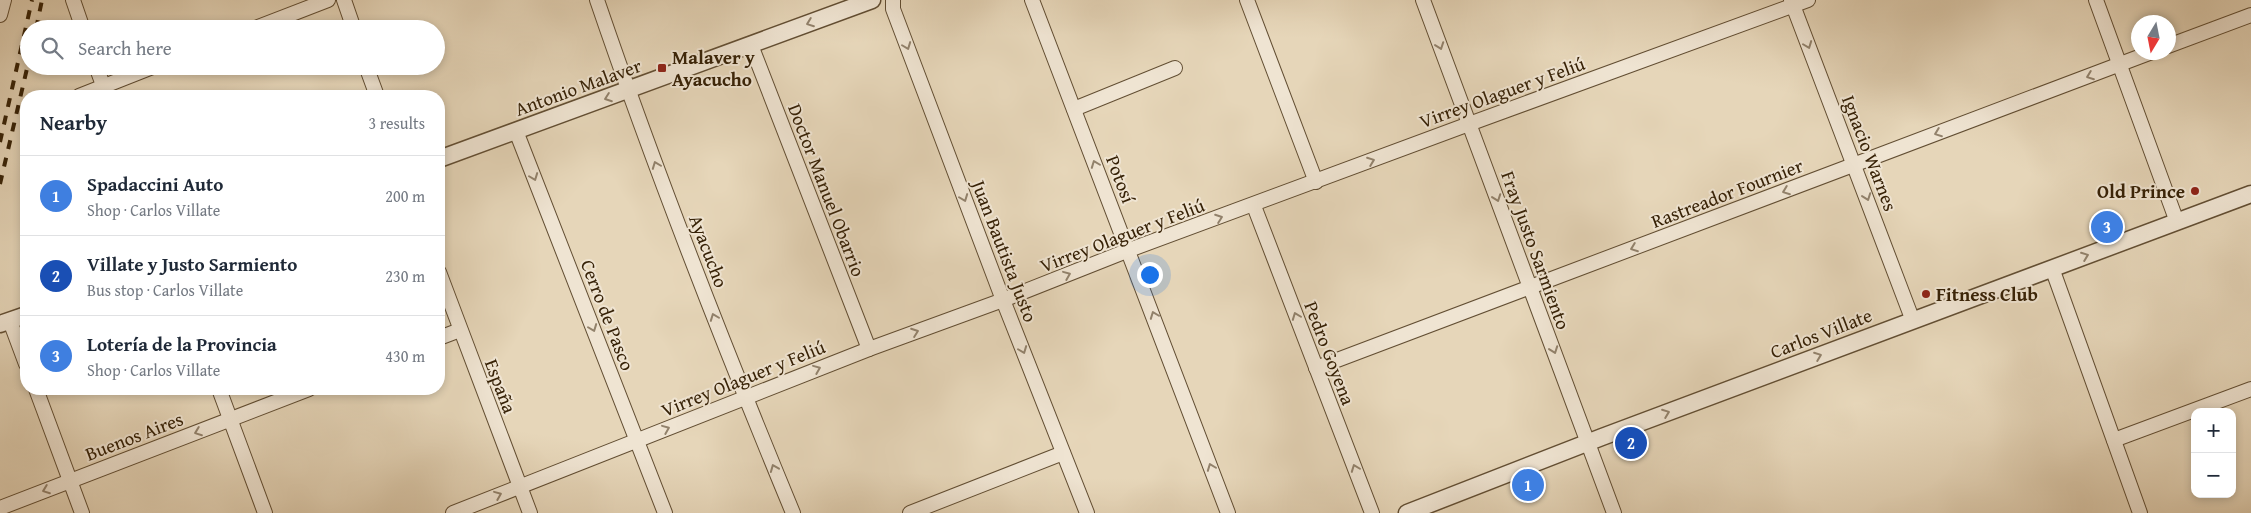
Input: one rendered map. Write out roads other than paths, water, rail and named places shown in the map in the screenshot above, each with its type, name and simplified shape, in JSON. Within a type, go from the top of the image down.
[{"type":"street","points":[[0,15],[4,0]]},
{"type":"street","points":[[73,0],[80,20]]},
{"type":"street","points":[[276,20],[328,0]]},
{"type":"street","points":[[344,0],[351,20]]},
{"type":"street","name":"Ayacucho","points":[[597,0],[628,91],[745,397],[792,513]]},
{"type":"street","name":"Antonio Malaver","points":[[445,157],[872,0]]},
{"type":"street","name":"Juan Bautista Justo","points":[[893,0],[893,9],[1003,300],[1087,513]]},
{"type":"street","name":"Potosí","points":[[1032,0],[1228,513]]},
{"type":"street","points":[[1246,0],[1316,182]]},
{"type":"street","name":"Fray Justo Sarmiento","points":[[1423,0],[1614,513]]},
{"type":"street","name":"Virrey Olaguer y Feliú","points":[[453,513],[869,348],[1003,300],[1129,250],[1254,206],[1792,3],[1808,0]]},
{"type":"street","points":[[2096,0],[2176,222]]},
{"type":"street","name":"Ignacio Warnes","points":[[1792,3],[1913,320]]},
{"type":"street","points":[[2176,43],[2251,15]]},
{"type":"street","name":"Doctor Manuel Obarrio","points":[[751,45],[869,348]]},
{"type":"street","name":"Rastreador Fournier","points":[[1316,368],[2132,60]]},
{"type":"street","points":[[1074,108],[1175,68]]},
{"type":"street","points":[[99,75],[105,90]]},
{"type":"street","points":[[107,90],[137,75]]},
{"type":"street","points":[[369,75],[374,90]]},
{"type":"street","name":"Cerro de Pasco","points":[[516,131],[664,513]]},
{"type":"street","name":"Carlos Villate","points":[[1407,513],[1588,442],[2052,268],[2176,222],[2250,198]]},
{"type":"street","name":"Pedro Goyena","points":[[1254,206],[1372,513]]},
{"type":"street","points":[[2052,268],[2140,513]]},
{"type":"street","name":"España","points":[[445,289],[530,513]]},
{"type":"street","points":[[20,317],[5,323],[20,352]]},
{"type":"street","points":[[445,336],[460,330]]},
{"type":"street","points":[[2114,440],[2251,389]]},
{"type":"street","points":[[38,395],[82,513]]},
{"type":"street","points":[[221,395],[265,513]]},
{"type":"street","name":"Buenos Aires","points":[[0,508],[293,395]]},
{"type":"street","points":[[910,513],[1063,453]]},
{"type":"railway","points":[[27,20],[32,0]]},
{"type":"railway","points":[[38,20],[42,0]]},
{"type":"railway","points":[[0,142],[20,53]]},
{"type":"railway","points":[[22,90],[25,75]]},
{"type":"railway","points":[[0,184],[20,98]]},
{"type":"place","name":"Malaver y Ayacucho","points":[[662,68]]},
{"type":"place","name":"Old Prince","points":[[2195,191]]},
{"type":"place","name":"Lotería de la Provincia","points":[[2107,227]]},
{"type":"place","name":"Fitness Club","points":[[1926,294]]},
{"type":"place","name":"Villate y Justo Sarmiento","points":[[1631,443]]},
{"type":"place","name":"Spadaccini Auto","points":[[1528,485]]}]
